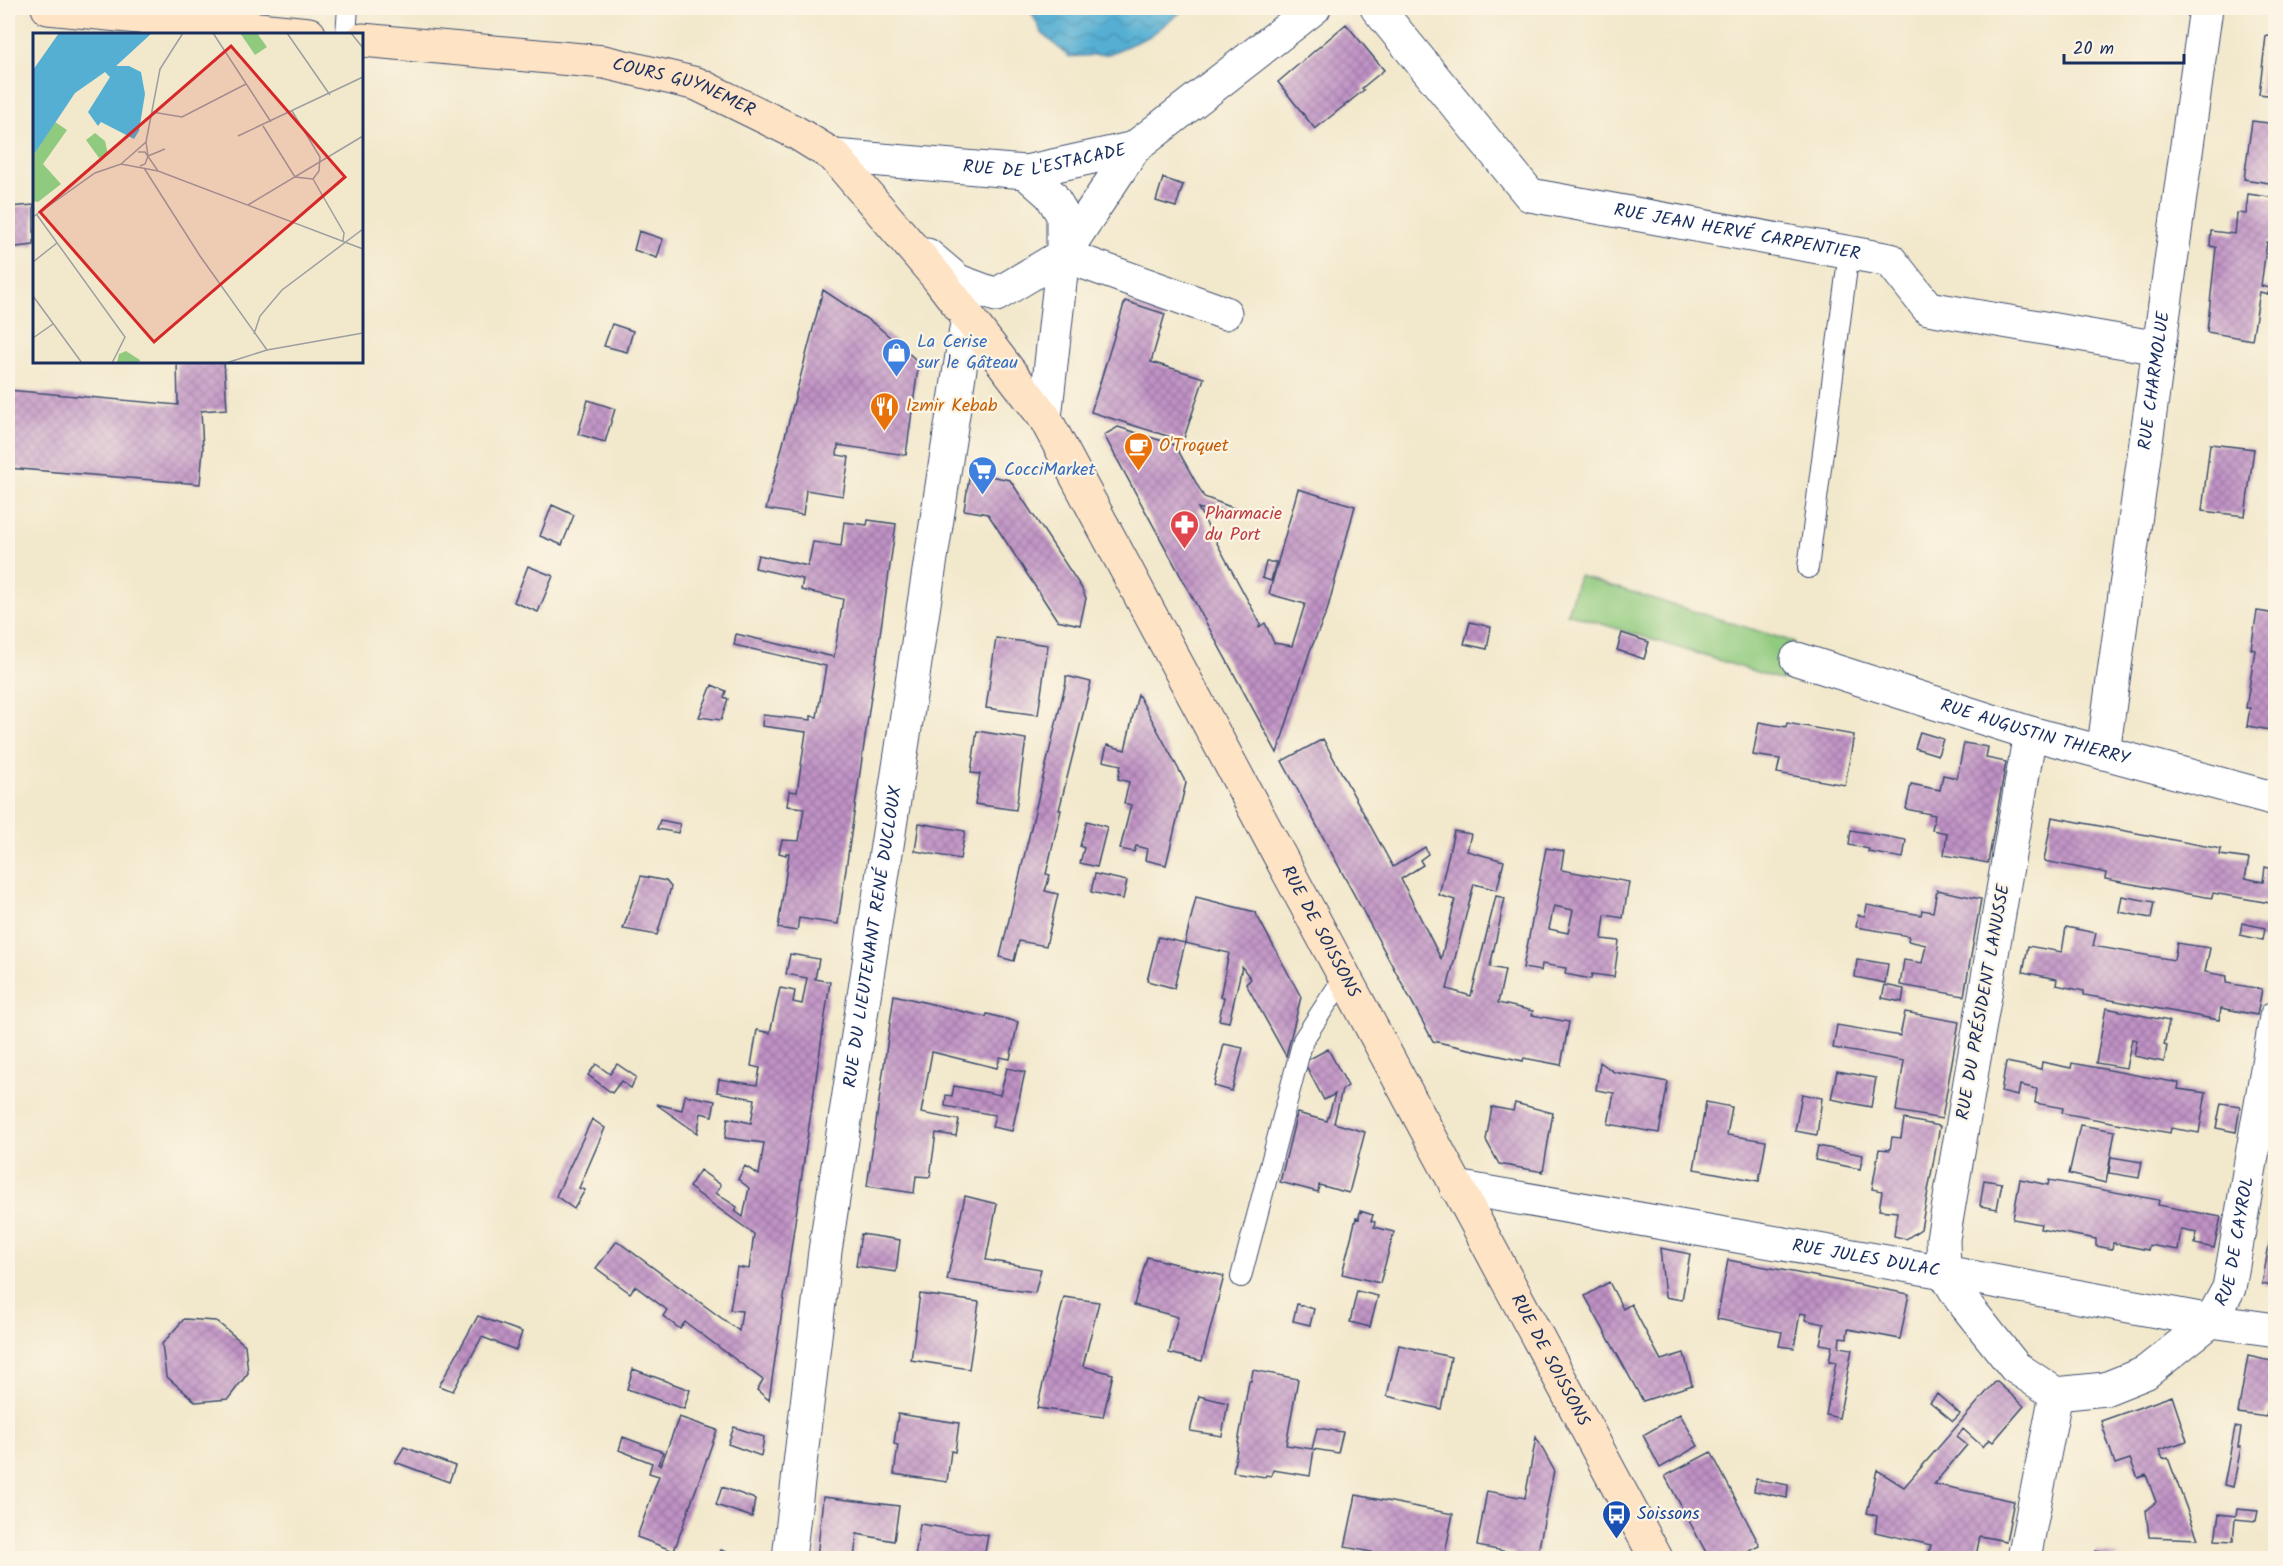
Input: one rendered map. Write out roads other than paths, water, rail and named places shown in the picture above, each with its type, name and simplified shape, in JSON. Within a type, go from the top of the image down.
[{"type":"main road","points":[[48,8],[299,33]]},
{"type":"main road","name":"COURS GUYNEMER","points":[[363,40],[604,62],[698,84],[795,132],[834,156],[968,316]]},
{"type":"main road","name":"RUE DE SOISSONS","points":[[968,316],[1045,418],[1656,1558]]},
{"type":"street","name":"RUE DE L'ESTACADE","points":[[834,156],[1025,172],[1134,148],[1314,8]]},
{"type":"street","name":"RUE JEAN HERVÉ CARPENTIER","points":[[1377,8],[1530,195],[1890,260],[1928,308],[2159,348]]},
{"type":"street","name":"RUE CHARMOLUE","points":[[2103,753],[2206,8]]},
{"type":"street","points":[[897,230],[958,280],[996,295],[1063,255],[1134,148]]},
{"type":"street","points":[[1025,172],[1051,195],[1063,215],[1063,255],[1045,418]]},
{"type":"street","points":[[1063,255],[1225,313]]},
{"type":"street","name":"RUE DU LIEUTENANT RENÉ DUCLOUX","points":[[789,1558],[827,1240],[968,316]]},
{"type":"street","name":"RUE AUGUSTIN THIERRY","points":[[1797,659],[2030,733],[2276,799]]},
{"type":"street","name":"RUE DU PRÉSIDENT LANUSSE","points":[[1944,1272],[1943,1239],[2030,733]]},
{"type":"street","name":"RUE DE CAYROL","points":[[2211,1321],[2229,1288],[2276,1017]]},
{"type":"street","name":"RUE JULES DULAC","points":[[1456,1187],[2211,1321],[2276,1330]]},
{"type":"street","points":[[1944,1272],[1961,1299],[2015,1367],[2056,1394],[2105,1389],[2145,1373],[2211,1321]]},
{"type":"street","points":[[2024,1558],[2056,1394]]},
{"type":"lane","points":[[346,33],[348,8]]},
{"type":"lane","points":[[1808,568],[1849,252]]},
{"type":"lane","points":[[1241,1277],[1303,1040],[1344,977]]},
{"type":"water","points":[[1029,8],[1186,8],[1150,36],[1109,54],[1069,57],[1042,33]]},
{"type":"place","name":"La Cerise sur le Gâteau","points":[[896,378]]},
{"type":"place","name":"Izmir Kebab","points":[[885,432]]},
{"type":"place","name":"O'Troquet","points":[[1138,472]]},
{"type":"place","name":"CocciMarket","points":[[983,496]]},
{"type":"place","name":"Pharmacie du Port","points":[[1184,550]]},
{"type":"place","name":"Soissons","points":[[1616,1540]]}]
